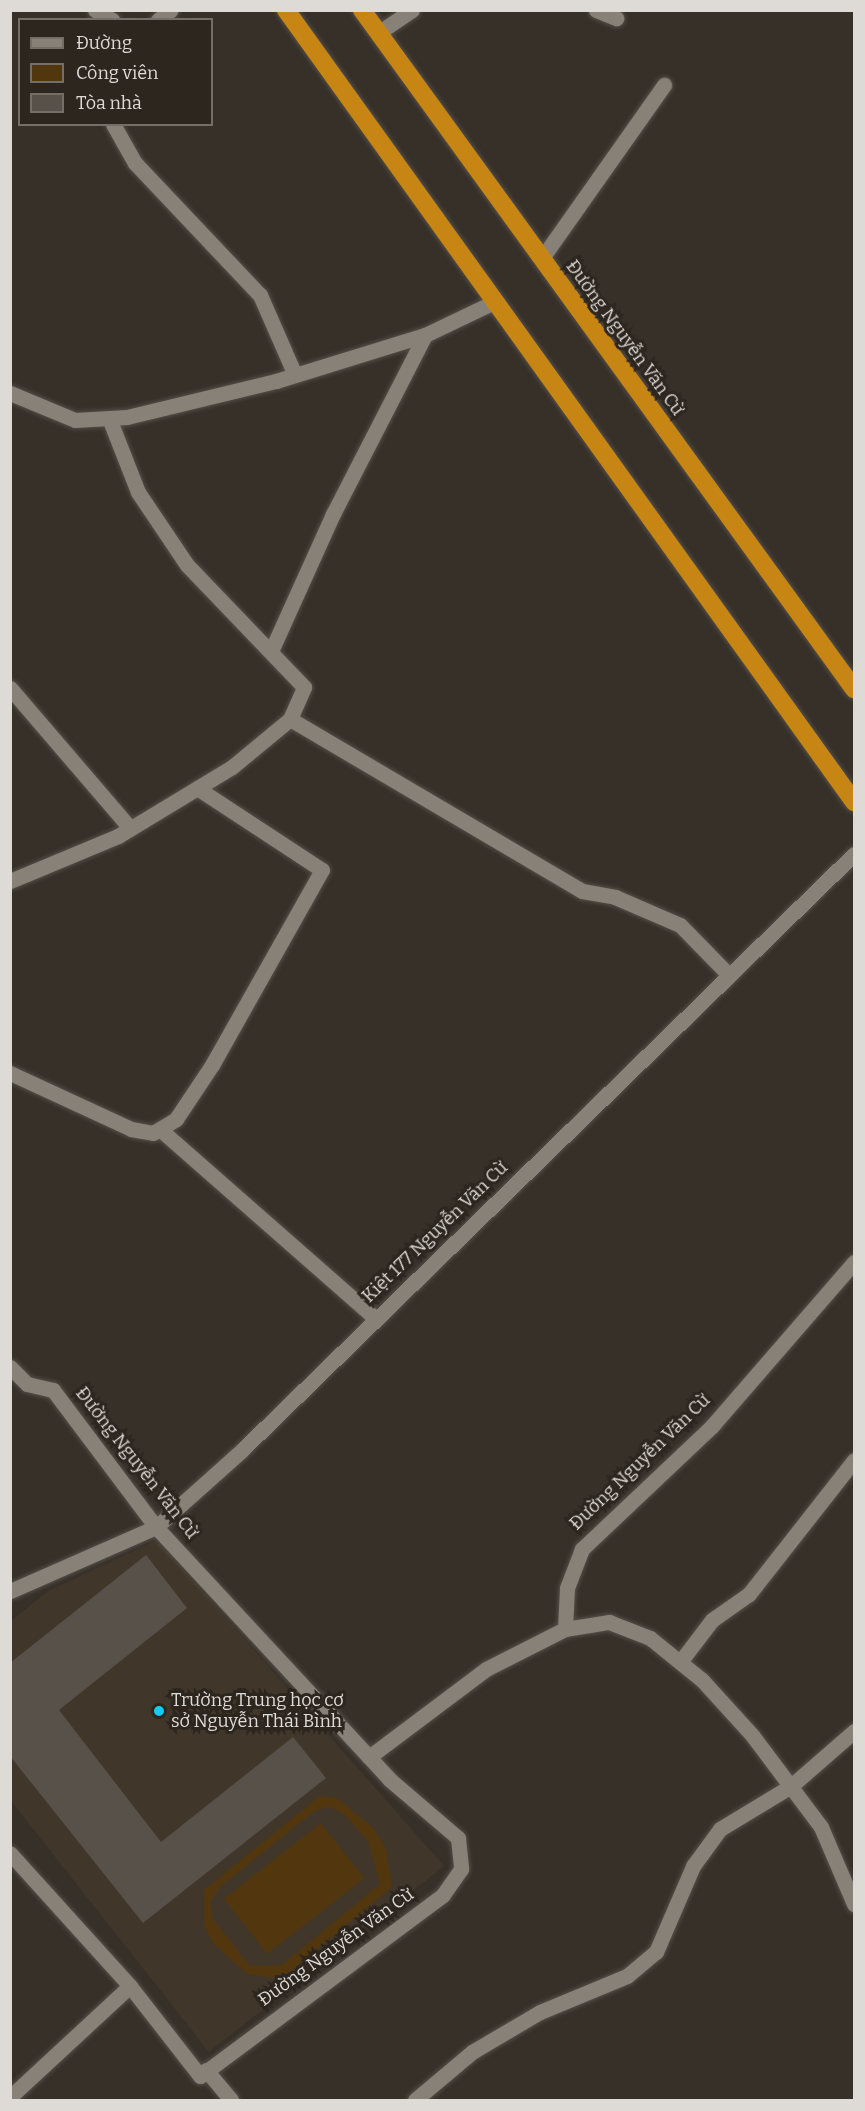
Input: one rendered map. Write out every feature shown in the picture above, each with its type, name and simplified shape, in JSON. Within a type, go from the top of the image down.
[{"type":"highway","points":[[286,10],[855,802]]},
{"type":"highway","name":"Đường Nguyễn Văn Cừ","points":[[362,10],[855,689]]},
{"type":"street","points":[[95,10],[109,18]]},
{"type":"street","points":[[378,33],[412,10]]},
{"type":"street","points":[[596,10],[615,18]]},
{"type":"street","points":[[542,258],[664,85]]},
{"type":"street","points":[[114,126],[135,163],[260,295],[295,375]]},
{"type":"street","points":[[10,393],[75,420],[109,418],[295,375],[425,334],[494,302]]},
{"type":"street","points":[[272,649],[333,514],[425,334]]},
{"type":"street","points":[[10,881],[130,828],[232,767],[290,719],[304,687],[272,649],[187,565],[138,492],[109,418]]},
{"type":"street","points":[[10,688],[130,828]]},
{"type":"street","points":[[290,719],[582,891],[615,897],[680,925],[729,975]]},
{"type":"street","points":[[162,1131],[212,1065],[322,870],[197,788]]},
{"type":"street","name":"Kiệt 177 Nguyễn Văn Cừ","points":[[10,1590],[156,1527],[242,1450],[375,1317],[855,854]]},
{"type":"street","points":[[10,1073],[131,1129],[162,1131],[375,1317]]},
{"type":"street","name":"Đường Nguyễn Văn Cừ","points":[[565,1629],[567,1588],[582,1549],[712,1426],[855,1262]]},
{"type":"street","name":"Đường Nguyễn Văn Cừ","points":[[10,1367],[27,1384],[53,1390],[156,1527],[369,1757],[458,1838],[461,1869],[443,1895],[206,2070]]},
{"type":"street","points":[[680,1662],[712,1620],[749,1594],[855,1460]]},
{"type":"street","points":[[369,1757],[486,1668],[565,1629],[609,1622],[650,1638],[680,1662],[752,1735],[791,1786],[842,1866],[855,1904]]},
{"type":"street","points":[[415,2100],[472,2052],[540,2012],[627,1976],[656,1952],[693,1866],[720,1829],[791,1786],[855,1731]]},
{"type":"street","points":[[10,1853],[130,1986],[200,2076],[206,2070],[231,2100]]},
{"type":"street","points":[[10,2097],[130,1986]]},
{"type":"shaded area","name":"Trường Trung học cơ sở Nguyễn Thái Bình","points":[[157,1540],[444,1866],[209,2052],[11,1801],[11,1621],[48,1591]]},
{"type":"green space","points":[[320,1796],[337,1798],[373,1828],[385,1846],[392,1887],[281,1979],[247,1974],[213,1943],[204,1925],[204,1890]],"holes":[[[329,1807],[343,1813],[368,1841],[380,1884],[282,1965],[250,1966],[213,1919],[210,1902],[221,1886],[316,1810]]]},
{"type":"green space","points":[[321,1823],[364,1878],[267,1954],[224,1899]]},
{"type":"building","points":[[146,1555],[187,1608],[59,1710],[161,1842],[293,1737],[326,1778],[143,1923],[10,1756],[10,1663]]},
{"type":"place","name":"Trường Trung học cơ sở Nguyễn Thái Bình","points":[[159,1711]]}]
